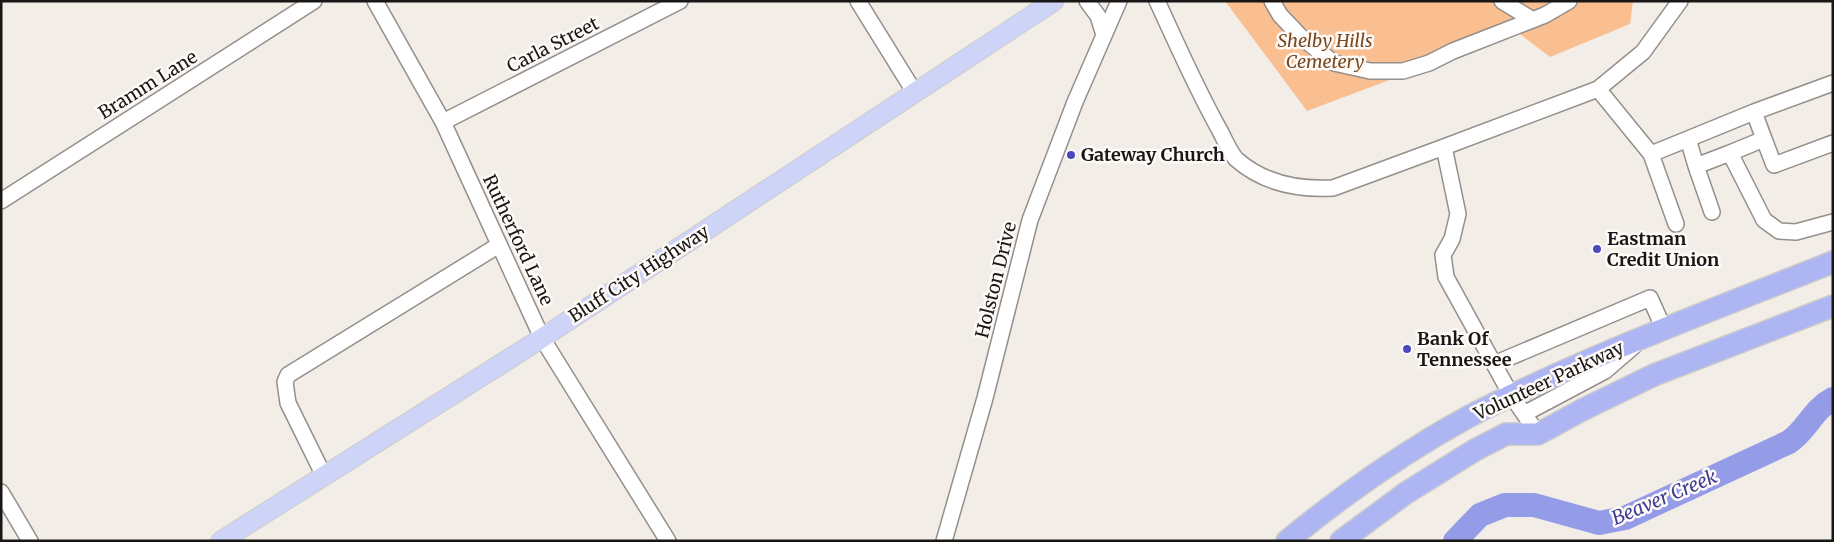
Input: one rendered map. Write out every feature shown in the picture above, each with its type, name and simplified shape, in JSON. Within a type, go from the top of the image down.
[{"type":"highway","name":"Volunteer Parkway","points":[[1287,541],[1374,475],[1467,418],[1511,395],[1654,333],[1833,262]]},
{"type":"highway","name":"Volunteer Parkway","points":[[1341,541],[1406,493],[1475,450],[1506,434],[1538,434],[1654,375],[1833,306]]},
{"type":"main road","name":"Bluff City Highway","points":[[221,541],[542,338],[1054,1]]},
{"type":"street","name":"Bramm Lane","points":[[1,201],[314,1]]},
{"type":"street","name":"Rutherford Lane","points":[[375,1],[444,122],[542,338],[668,541]]},
{"type":"street","name":"Carla Street","points":[[444,122],[680,1]]},
{"type":"street","points":[[858,1],[915,93]]},
{"type":"street","points":[[1087,1],[1098,16],[1104,35]]},
{"type":"street","name":"Holston Drive","points":[[944,541],[985,398],[1030,220],[1075,102],[1119,1]]},
{"type":"street","points":[[1157,1],[1202,98],[1234,157],[1270,181],[1307,188],[1333,188],[1598,89],[1643,52],[1680,1]]},
{"type":"street","points":[[1272,1],[1280,15],[1300,37],[1334,63],[1370,71],[1403,71],[1429,63],[1453,51],[1546,15],[1569,1]]},
{"type":"street","points":[[1502,1],[1532,20]]},
{"type":"street","points":[[1651,154],[1754,112],[1833,83]]},
{"type":"street","points":[[1598,89],[1651,154],[1676,224]]},
{"type":"street","points":[[1754,112],[1774,164],[1833,143]]},
{"type":"street","points":[[1696,166],[1764,138]]},
{"type":"street","points":[[1688,139],[1712,212]]},
{"type":"street","points":[[1444,147],[1458,214],[1452,239],[1444,255],[1446,277],[1511,395],[1538,434]]},
{"type":"street","points":[[1730,153],[1764,220],[1779,231],[1796,232],[1833,222]]},
{"type":"street","points":[[324,476],[288,403],[285,382],[288,375],[500,245]]},
{"type":"street","points":[[1494,364],[1650,298],[1654,333],[1605,371],[1524,414]]},
{"type":"street","points":[[1,492],[30,541]]},
{"type":"green space","name":"Shelby Hills Cemetery","points":[[1225,1],[1633,1],[1630,24],[1550,57],[1517,32],[1307,111]]},
{"type":"waterway","name":"Beaver Creek","points":[[1455,541],[1480,515],[1505,505],[1534,505],[1599,523],[1625,518],[1789,442],[1826,403],[1833,399]]},
{"type":"place","name":"Gateway Church","points":[[1071,155]]},
{"type":"place","name":"Eastman Credit Union","points":[[1597,249]]},
{"type":"place","name":"Bank Of Tennessee","points":[[1407,349]]}]
